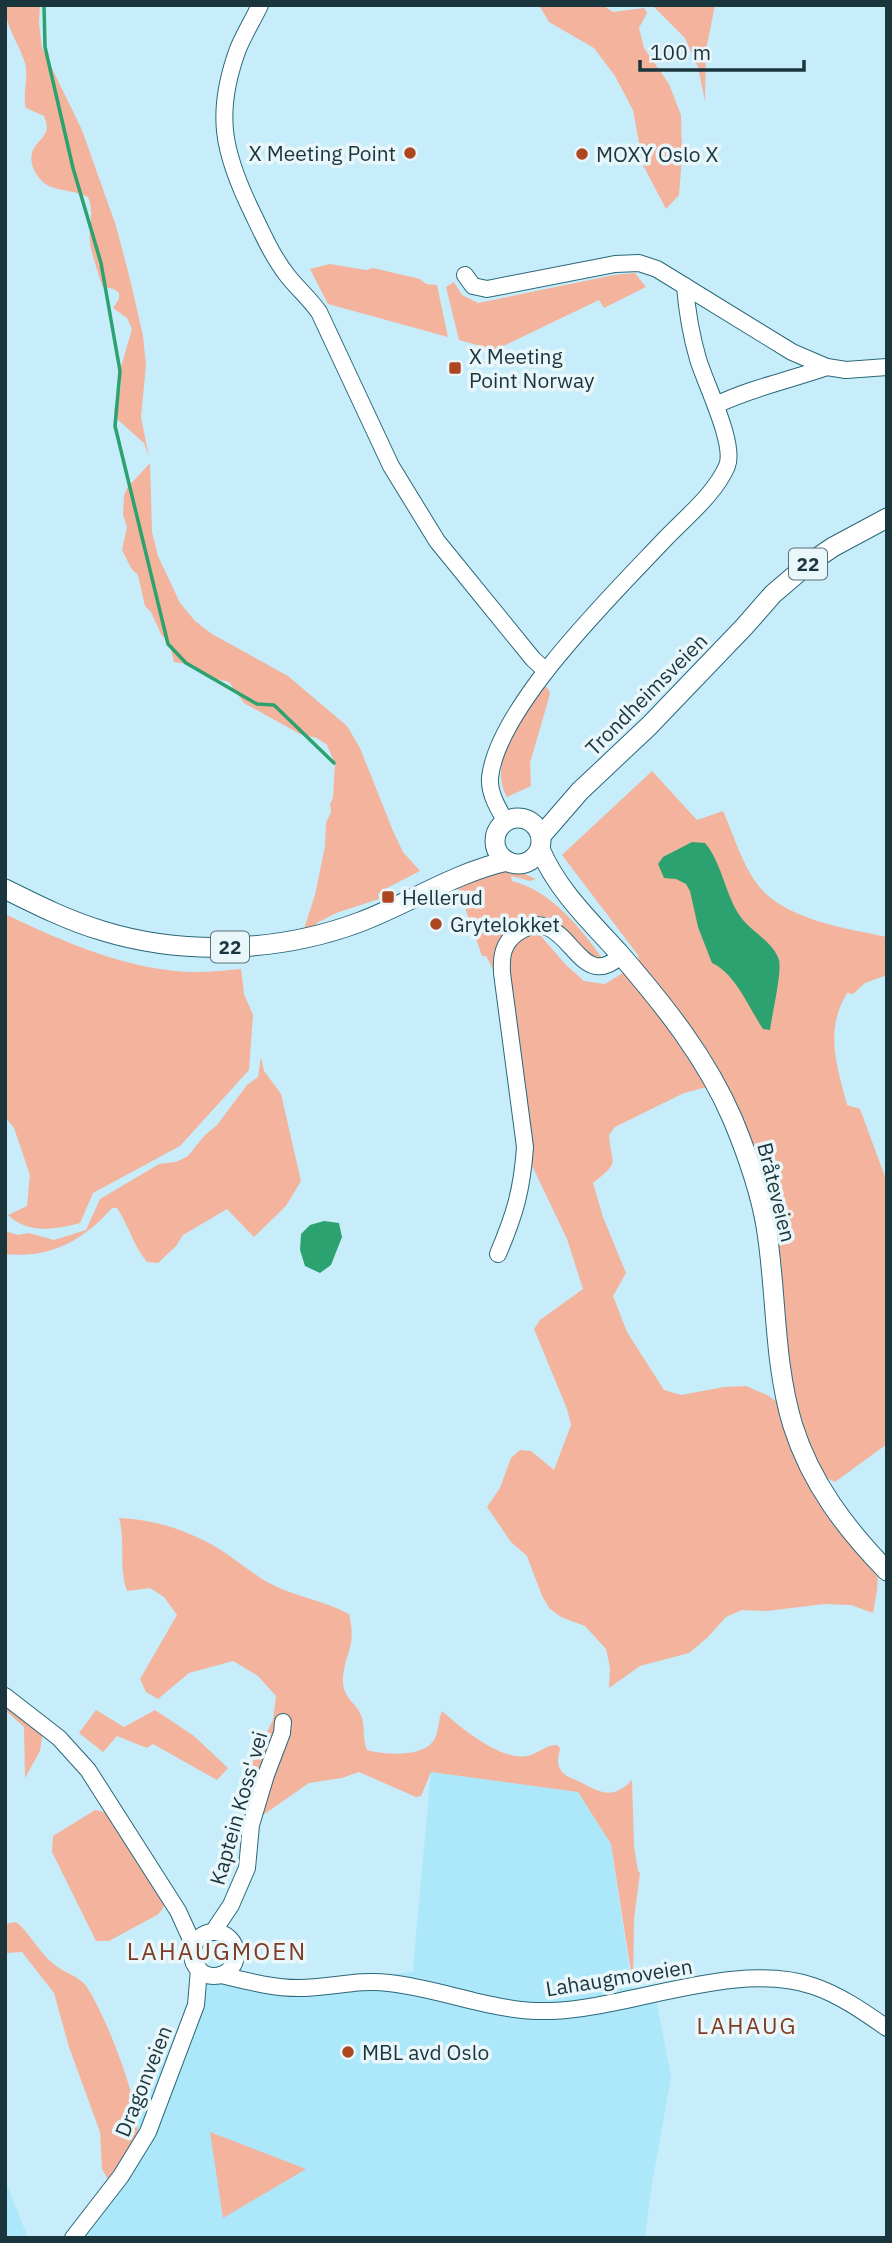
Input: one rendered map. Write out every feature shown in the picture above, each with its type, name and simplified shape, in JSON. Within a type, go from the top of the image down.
[{"type":"main road","name":"Trondheimsveien","points":[[537,836],[580,791],[642,734],[773,594],[808,564],[849,537],[887,518]]},
{"type":"main road","name":"Trondheimsveien","points":[[744,627],[826,564],[887,531]]},
{"type":"main road","points":[[506,822],[520,818],[537,836]]},
{"type":"main road","name":"22","points":[[5,889],[61,916],[105,932],[140,940],[176,945],[230,947],[282,942],[338,929],[395,907],[451,878],[496,842],[498,830],[506,822]]},
{"type":"main road","name":"22","points":[[451,878],[533,859],[537,836]]},
{"type":"main road","name":"Bråteveien","points":[[537,836],[565,893],[657,998],[691,1043],[732,1117],[758,1189],[766,1224],[779,1359],[793,1426],[809,1466],[827,1498],[849,1530],[887,1572]]},
{"type":"main road","points":[[496,842],[500,855],[515,862]]},
{"type":"main road","name":"Bråteveien","points":[[515,862],[565,893]]},
{"type":"street","points":[[260,5],[239,46],[227,83],[223,116],[228,154],[237,182],[272,254],[319,312],[391,466],[438,541],[533,659],[546,671]]},
{"type":"street","points":[[465,275],[473,286],[487,289],[615,264],[639,263],[657,269],[792,352],[827,367],[846,370],[887,367]]},
{"type":"street","points":[[506,822],[493,796],[490,779],[508,731],[531,691],[716,483],[727,465],[729,455],[716,405],[699,363],[691,333],[685,286]]},
{"type":"street","points":[[716,405],[781,380],[827,367]]},
{"type":"street","points":[[498,1254],[517,1209],[525,1147],[502,973],[504,947],[520,931],[541,927],[561,935],[593,966],[608,965],[621,956]]},
{"type":"street","points":[[5,1696],[59,1738],[81,1761],[106,1795],[178,1911],[194,1946],[193,1958],[198,1969],[204,1973],[219,1975],[230,1969],[236,1959],[230,1938],[210,1933],[178,1911]]},
{"type":"street","name":"Kaptein Koss' vei","points":[[210,1933],[231,1905],[247,1868],[251,1825],[282,1733],[283,1721]]},
{"type":"street","name":"Kaptein Koss' vei","points":[[230,1938],[231,1905]]},
{"type":"street","points":[[194,1946],[200,1938],[210,1933]]},
{"type":"street","points":[[236,1959],[265,1983]]},
{"type":"street","name":"Dragonveien","points":[[196,2005],[198,1969]]},
{"type":"street","name":"Dragonveien","points":[[73,2238],[121,2176],[140,2146],[154,2118],[196,2005],[219,1975]]},
{"type":"street","name":"Lahaugmoveien","points":[[219,1975],[253,1983],[298,1988],[355,1982],[392,1983],[490,2005],[539,2011],[572,2009],[723,1982],[773,1978],[796,1981],[826,1990],[887,2028]]},
{"type":"shaded area","points":[[5,5],[40,5],[42,48],[82,130],[116,226],[143,336],[146,365],[141,417],[149,457],[144,443],[118,420],[114,411],[121,387],[121,367],[132,329],[127,318],[113,308],[119,299],[119,293],[103,287],[100,279],[90,243],[91,209],[88,197],[46,185],[38,177],[31,161],[33,150],[47,128],[44,116],[26,108],[25,63],[10,28]]},
{"type":"shaded area","points":[[539,5],[602,5],[613,12],[644,8],[647,13],[639,28],[644,48],[669,84],[681,115],[679,195],[666,209],[643,165],[633,110],[615,76],[594,48],[549,22]]},
{"type":"shaded area","points":[[652,5],[715,5],[706,50],[705,101],[698,67],[685,38]]},
{"type":"shaded area","points":[[330,264],[366,270],[373,268],[437,285],[448,337],[328,304],[310,269]]},
{"type":"shaded area","points":[[635,273],[646,287],[604,308],[599,300],[495,350],[459,340],[446,287],[454,282],[462,295],[478,303]]},
{"type":"shaded area","points":[[150,463],[152,532],[158,556],[180,603],[195,621],[212,634],[288,676],[347,726],[360,748],[403,852],[420,871],[383,890],[378,894],[379,899],[336,913],[317,923],[304,941],[302,935],[315,895],[325,846],[326,823],[331,812],[335,764],[327,745],[317,738],[300,734],[244,703],[229,682],[205,676],[193,665],[174,662],[169,642],[162,636],[151,612],[145,606],[138,575],[131,568],[122,550],[127,527],[123,515],[124,496],[127,488]]},
{"type":"shaded area","points":[[547,687],[550,693],[530,763],[531,786],[507,797],[501,770],[509,743],[537,693],[541,688]]},
{"type":"shaded area","points":[[652,771],[697,820],[723,811],[751,875],[777,903],[823,923],[887,937],[887,975],[865,983],[853,994],[847,993],[840,1007],[834,1035],[847,1105],[860,1109],[887,1182],[887,1444],[835,1482],[819,1474],[879,1553],[873,1613],[851,1605],[824,1604],[767,1611],[742,1610],[726,1617],[689,1653],[640,1666],[609,1688],[610,1668],[606,1649],[585,1626],[561,1617],[550,1609],[542,1596],[527,1556],[511,1542],[487,1507],[500,1488],[511,1458],[520,1450],[531,1451],[554,1470],[571,1425],[534,1329],[540,1320],[583,1289],[567,1239],[527,1155],[494,971],[486,956],[482,956],[455,879],[505,857],[509,871],[520,872],[536,879],[530,881],[511,876],[512,881],[552,901],[602,958],[595,960],[550,925],[529,936],[540,935],[584,981],[605,984],[639,963],[638,955],[562,855]],"holes":[[[712,1088],[767,1221],[785,1407],[746,1386],[681,1395],[664,1390],[627,1332],[613,1296],[626,1273],[603,1217],[593,1183],[613,1162],[609,1135],[615,1127],[684,1093]]]},
{"type":"shaded area","points":[[692,842],[705,843],[716,861],[737,912],[773,948],[779,960],[770,1030],[763,1029],[735,983],[712,963],[686,884],[676,879],[664,878],[658,864],[663,857]]},
{"type":"shaded area","points":[[5,914],[98,954],[148,967],[197,972],[241,969],[244,994],[253,1015],[249,1070],[180,1146],[93,1193],[80,1223],[33,1228],[8,1215],[27,1206],[30,1175],[14,1128],[5,1117]]},
{"type":"shaded area","points":[[261,1057],[264,1071],[281,1094],[301,1181],[286,1206],[254,1237],[227,1209],[183,1235],[176,1246],[158,1263],[147,1262],[117,1208],[112,1208],[89,1230],[64,1245],[36,1254],[5,1254],[5,1231],[18,1235],[29,1233],[54,1240],[86,1230],[100,1199],[159,1164],[176,1162],[188,1156],[217,1125],[247,1085],[258,1077]]},
{"type":"shaded area","points":[[324,1221],[339,1223],[342,1237],[331,1265],[320,1273],[305,1266],[300,1250],[301,1234],[310,1225]]},
{"type":"shaded area","points":[[119,1518],[157,1523],[193,1535],[216,1547],[269,1583],[349,1614],[352,1634],[343,1686],[362,1718],[367,1750],[394,1754],[423,1749],[435,1738],[442,1711],[482,1742],[505,1753],[527,1756],[557,1745],[560,1748],[558,1761],[562,1771],[599,1791],[618,1791],[632,1780],[634,1845],[640,1873],[634,1919],[633,1985],[611,1844],[578,1792],[431,1772],[421,1796],[416,1797],[359,1772],[342,1778],[309,1783],[263,1815],[242,1806],[241,1786],[273,1720],[276,1696],[258,1676],[233,1661],[189,1673],[158,1699],[146,1692],[140,1679],[177,1615],[164,1597],[150,1588],[127,1591]]},
{"type":"shaded area","points":[[5,1699],[44,1725],[40,1751],[25,1778],[24,1727],[5,1710]]},
{"type":"shaded area","points":[[96,1710],[124,1727],[155,1710],[194,1736],[228,1768],[217,1780],[153,1744],[147,1748],[117,1736],[103,1752],[79,1733]]},
{"type":"shaded area","points":[[431,1772],[578,1792],[611,1844],[632,1988],[654,1987],[671,2077],[645,2238],[65,2238],[81,2223],[137,2140],[137,2115],[204,1972],[274,1987],[366,1979],[414,1971]]},
{"type":"shaded area","points":[[95,1810],[105,1812],[111,1818],[165,1902],[157,1915],[109,1941],[96,1941],[52,1852],[53,1836]]},
{"type":"shaded area","points":[[16,1922],[49,1960],[86,1986],[103,2016],[121,2063],[138,2129],[134,2147],[109,2181],[102,2169],[100,2132],[69,2047],[54,1993],[22,1952],[5,1953],[5,1924]]},
{"type":"shaded area","points":[[210,2132],[306,2169],[223,2218]]},
{"type":"shaded area","points":[[5,2180],[28,2238],[5,2238]]},
{"type":"waterway","points":[[44,5],[45,47],[73,168],[101,263],[120,371],[115,426],[168,644],[186,663],[257,704],[274,705],[334,763]]},
{"type":"place","name":"X Meeting Point","points":[[410,153]]},
{"type":"place","name":"MOXY Oslo X","points":[[582,154]]},
{"type":"place","name":"X Meeting Point Norway","points":[[455,368]]},
{"type":"place","name":"Hellerud","points":[[388,897]]},
{"type":"place","name":"Grytelokket","points":[[436,924]]},
{"type":"place","name":"MBL avd Oslo","points":[[348,2052]]},
{"type":"district","name":"LAHAUGMOEN","points":[[217,1951]]},
{"type":"district","name":"LAHAUG","points":[[747,2025]]}]
